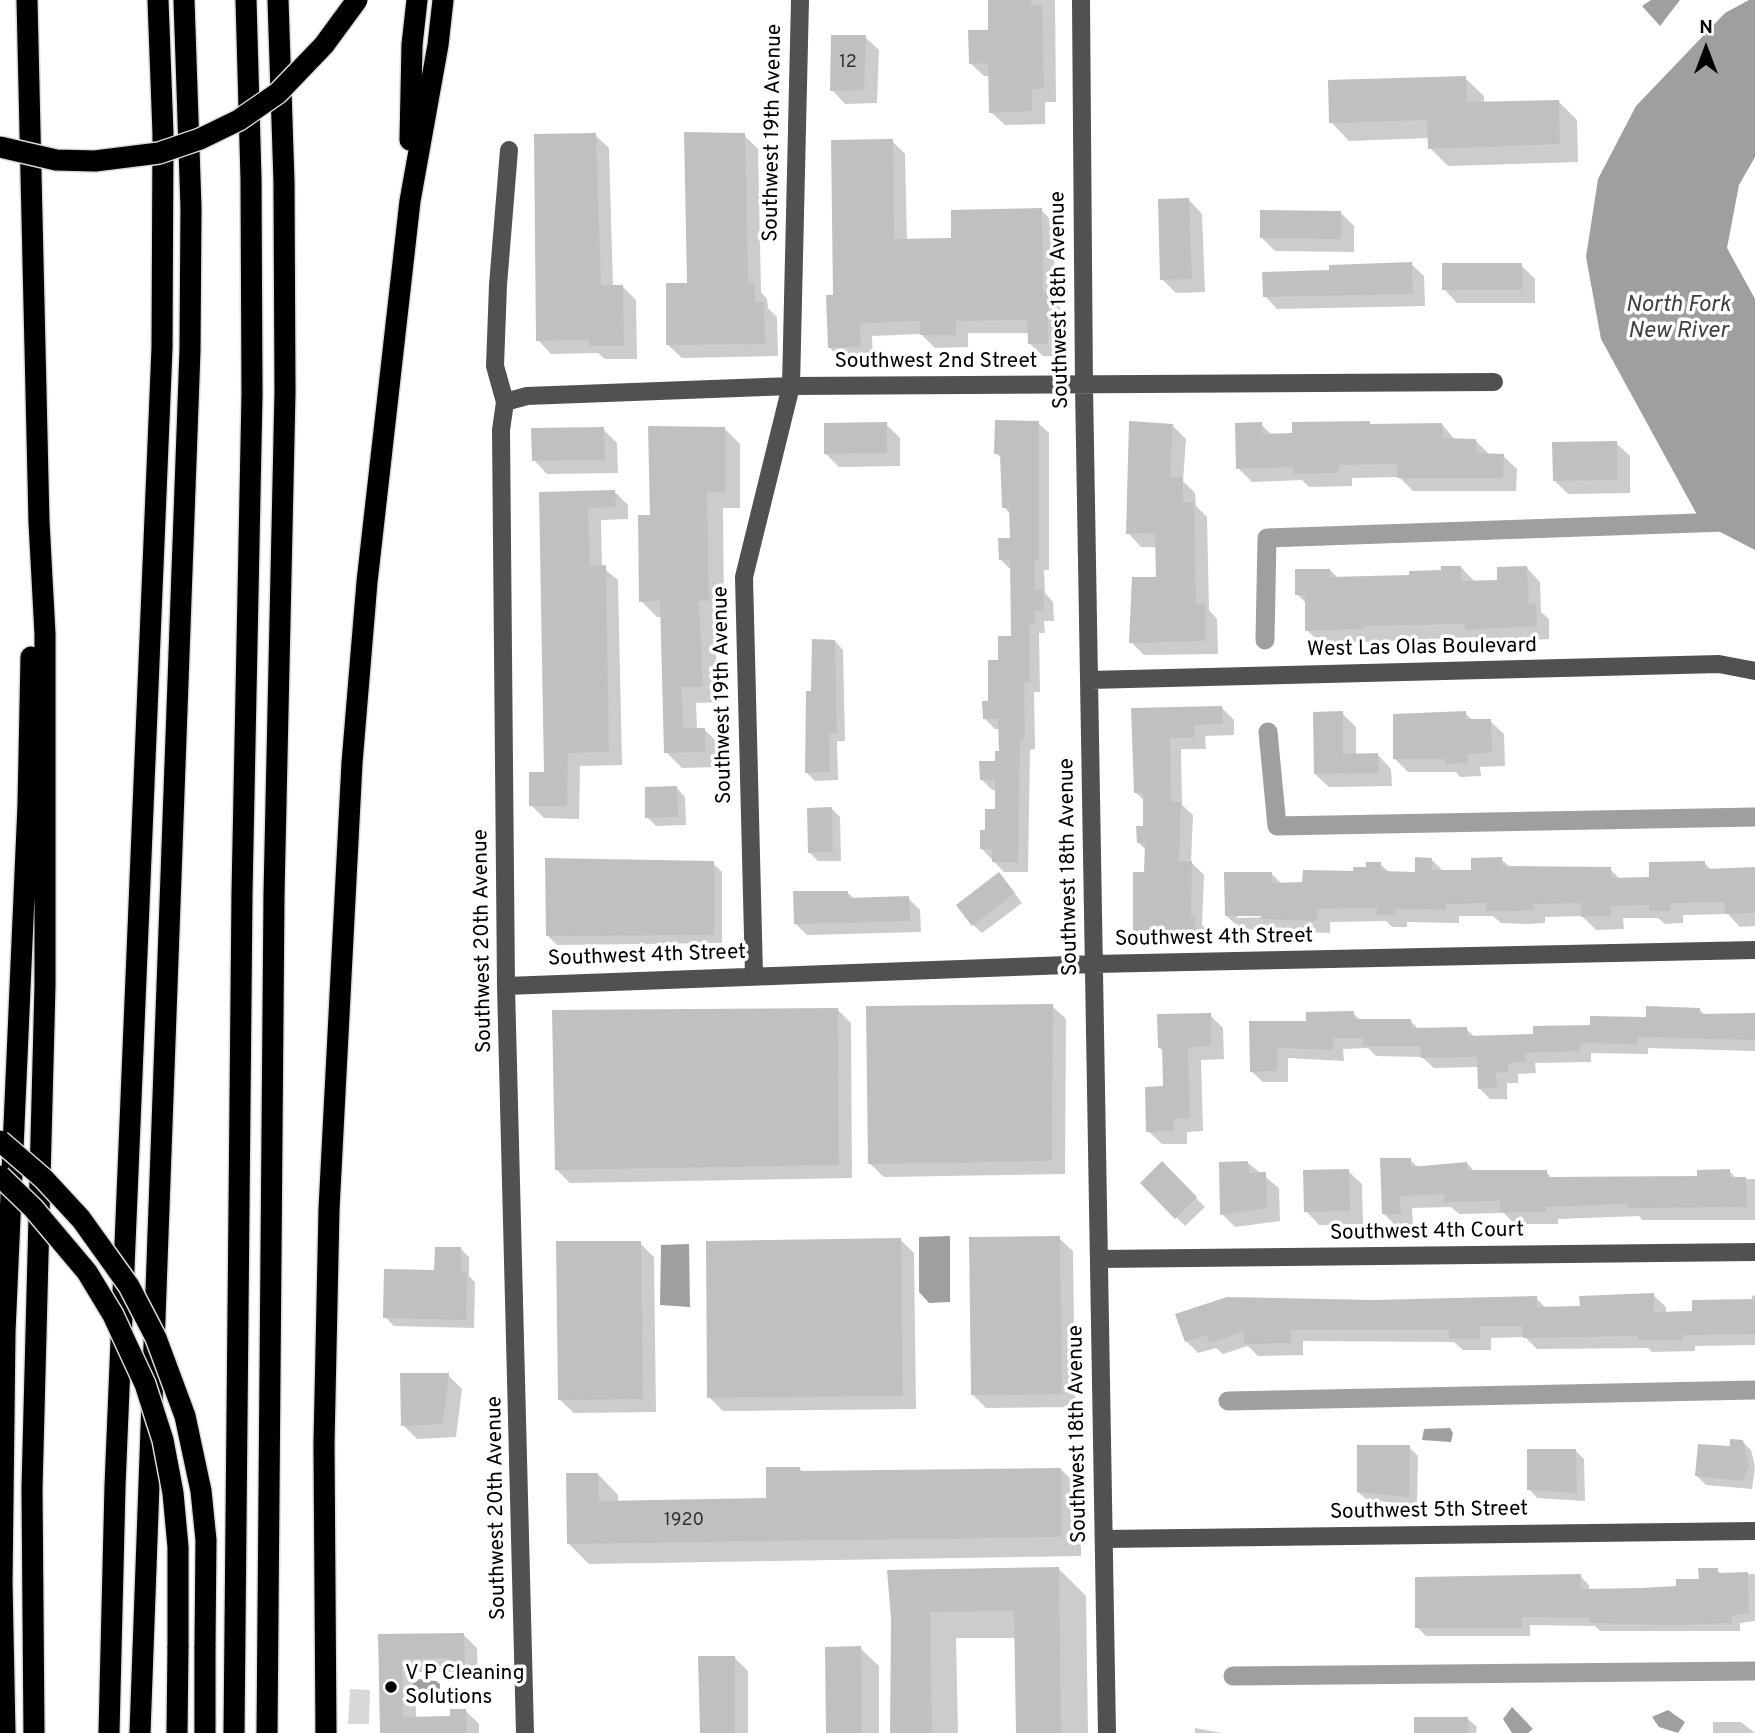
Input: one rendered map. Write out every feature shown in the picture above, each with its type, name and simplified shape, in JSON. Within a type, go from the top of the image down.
[{"type":"highway","points":[[27,0],[39,522],[45,634],[46,897],[32,1488],[34,1733]]},
{"type":"highway","points":[[109,1733],[115,1486],[162,348],[163,134],[158,0]]},
{"type":"highway","points":[[140,1733],[190,349],[190,195],[184,0]]},
{"type":"highway","points":[[234,1733],[242,893],[252,406],[251,179],[246,0]]},
{"type":"highway","points":[[268,1733],[274,894],[285,378],[284,196],[278,0]]},
{"type":"highway","points":[[0,147],[56,160],[95,161],[150,154],[200,139],[240,120],[278,93],[324,46],[357,0]]},
{"type":"highway","points":[[410,201],[412,46],[417,0]]},
{"type":"highway","points":[[326,1733],[326,1360],[343,904],[367,582],[410,201],[438,46],[443,0]]},
{"type":"highway","points":[[5,1733],[2,1582],[7,1272],[39,522]]},
{"type":"highway","points":[[0,1141],[62,1198],[129,1286],[161,1351],[185,1416],[201,1491],[206,1539],[205,1733]]},
{"type":"highway","points":[[0,1176],[33,1208],[87,1272],[113,1315],[145,1384],[163,1440],[173,1493],[178,1547],[177,1733]]},
{"type":"street","name":"Southwest 19th Avenue","points":[[754,975],[744,577],[791,386],[800,0]]},
{"type":"street","name":"Southwest 18th Avenue","points":[[1081,0],[1084,386],[1107,1733]]},
{"type":"street","name":"Southwest 20th Avenue","points":[[509,150],[498,285],[495,366],[505,402],[501,453],[506,986],[525,1733]]},
{"type":"street","name":"Southwest 2nd Street","points":[[505,402],[527,396],[791,386],[1494,382]]},
{"type":"street","name":"West Las Olas Boulevard","points":[[1090,680],[1719,664],[1755,671]]},
{"type":"street","name":"Southwest 4th Street","points":[[506,986],[1094,964],[1755,950]]},
{"type":"street","name":"Southwest 4th Court","points":[[1099,1259],[1755,1252]]},
{"type":"street","name":"Southwest 5th Street","points":[[1104,1539],[1755,1531]]},
{"type":"shaded area","points":[[350,1689],[370,1690],[369,1724],[348,1724]]},
{"type":"water","points":[[1651,0],[1680,0],[1660,26],[1642,6]]},
{"type":"water","name":"North Fork New River","points":[[1749,0],[1755,0],[1755,157],[1739,185],[1727,248],[1755,299],[1755,550],[1701,522],[1601,339],[1586,257],[1598,179],[1636,106],[1725,13]]},
{"type":"water","points":[[950,1236],[950,1302],[929,1303],[919,1292],[919,1237]]},
{"type":"water","points":[[689,1244],[690,1307],[660,1305],[661,1245]]},
{"type":"water","points":[[1450,1428],[1453,1433],[1451,1442],[1422,1440],[1424,1429]]},
{"type":"water","points":[[419,1679],[436,1681],[440,1684],[440,1691],[414,1694],[412,1686]]},
{"type":"water","points":[[1512,1707],[1533,1729],[1528,1733],[1512,1733],[1503,1719]]},
{"type":"water","points":[[1668,1710],[1685,1722],[1678,1733],[1659,1727],[1652,1717]]},
{"type":"building","points":[[988,0],[1031,0],[1031,5],[1042,5],[1044,89],[1032,89],[1032,111],[989,113],[988,63],[969,64],[968,30],[988,30]]},
{"type":"building","points":[[831,35],[866,35],[864,90],[830,91]]},
{"type":"building","points":[[1466,76],[1467,102],[1559,100],[1560,144],[1428,149],[1427,120],[1329,123],[1328,80]]},
{"type":"building","points":[[684,132],[745,133],[748,283],[754,283],[755,302],[764,302],[765,344],[666,345],[666,283],[687,283]]},
{"type":"building","points":[[596,133],[601,285],[623,285],[624,346],[589,346],[589,340],[536,341],[534,134]]},
{"type":"building","points":[[893,139],[894,239],[951,238],[951,210],[1042,208],[1043,292],[1048,292],[1048,344],[1028,344],[1027,320],[956,321],[956,335],[920,335],[920,321],[860,323],[861,347],[828,348],[826,295],[833,295],[831,140]]},
{"type":"building","points":[[1189,198],[1192,279],[1160,280],[1158,199]]},
{"type":"building","points":[[1260,210],[1341,211],[1341,239],[1260,238]]},
{"type":"building","points":[[1412,262],[1413,294],[1263,297],[1262,272],[1329,270],[1329,265]]},
{"type":"building","points":[[1442,263],[1522,263],[1522,290],[1442,290]]},
{"type":"building","points":[[995,420],[1039,421],[1039,560],[1034,560],[1035,590],[1043,590],[1044,611],[1034,611],[1035,623],[1029,623],[1030,682],[1024,682],[1025,739],[1020,740],[1018,862],[992,862],[992,849],[980,849],[980,830],[985,830],[985,809],[995,809],[995,780],[980,780],[979,761],[995,761],[995,751],[999,751],[998,719],[983,719],[982,701],[988,701],[988,660],[998,660],[998,636],[1011,636],[1010,560],[999,560],[998,538],[1010,538],[1009,508],[1002,508],[1000,454],[994,454]]},
{"type":"building","points":[[1129,421],[1173,424],[1170,477],[1183,477],[1183,502],[1194,502],[1196,604],[1205,604],[1205,641],[1129,643],[1132,577],[1156,577],[1155,533],[1126,534]]},
{"type":"building","points":[[1370,421],[1370,424],[1442,423],[1443,438],[1476,439],[1476,453],[1504,454],[1503,478],[1397,478],[1397,464],[1339,465],[1339,473],[1293,474],[1293,467],[1236,469],[1235,423],[1262,422],[1262,434],[1292,433],[1292,422]]},
{"type":"building","points":[[887,422],[887,453],[824,454],[824,423]]},
{"type":"building","points":[[648,426],[725,427],[725,492],[707,492],[709,601],[699,601],[703,687],[681,687],[683,728],[705,728],[705,752],[664,753],[660,601],[639,602],[638,515],[650,515]]},
{"type":"building","points":[[604,427],[605,460],[532,461],[531,428]]},
{"type":"building","points":[[1617,441],[1617,480],[1553,481],[1552,442]]},
{"type":"building","points":[[615,490],[616,507],[588,508],[590,566],[606,565],[609,752],[568,753],[567,806],[529,806],[529,772],[544,772],[539,492]]},
{"type":"building","points":[[1441,566],[1461,566],[1462,581],[1497,580],[1497,567],[1527,566],[1529,604],[1536,603],[1537,626],[1465,630],[1465,624],[1363,626],[1364,629],[1305,631],[1305,595],[1295,595],[1295,569],[1330,569],[1330,577],[1409,575],[1409,571],[1441,570]]},
{"type":"building","points":[[812,639],[835,640],[837,733],[829,733],[830,772],[805,773],[806,691],[811,691]]},
{"type":"building","points":[[1222,706],[1223,724],[1194,725],[1194,738],[1170,738],[1171,802],[1181,802],[1179,861],[1192,861],[1191,916],[1195,916],[1196,933],[1133,934],[1133,872],[1144,872],[1145,843],[1137,843],[1136,826],[1143,826],[1143,793],[1134,793],[1131,708]]},
{"type":"building","points":[[1343,711],[1343,754],[1378,753],[1379,773],[1314,774],[1313,712]]},
{"type":"building","points":[[1466,711],[1466,719],[1491,719],[1492,753],[1468,754],[1468,763],[1445,764],[1445,759],[1393,759],[1393,714]]},
{"type":"building","points":[[677,786],[678,817],[645,818],[645,787]]},
{"type":"building","points":[[832,807],[833,852],[808,853],[807,808]]},
{"type":"building","points":[[1415,857],[1432,858],[1432,870],[1471,870],[1471,858],[1502,857],[1502,866],[1611,867],[1611,878],[1649,877],[1649,862],[1705,861],[1705,869],[1755,867],[1755,913],[1725,914],[1724,902],[1670,903],[1670,911],[1649,911],[1649,905],[1611,906],[1611,916],[1581,917],[1581,903],[1533,904],[1533,910],[1486,911],[1486,903],[1446,904],[1446,910],[1395,909],[1395,915],[1377,915],[1377,908],[1317,909],[1317,921],[1225,916],[1224,872],[1272,872],[1272,883],[1302,882],[1303,870],[1353,871],[1353,867],[1366,867],[1366,862],[1381,862],[1381,871],[1415,872]]},
{"type":"building","points":[[545,858],[714,861],[714,935],[546,936]]},
{"type":"building","points":[[999,872],[1015,893],[972,926],[956,905]]},
{"type":"building","points":[[793,891],[848,891],[848,898],[909,896],[910,921],[794,924]]},
{"type":"building","points":[[1053,1004],[1052,1161],[868,1164],[866,1006]]},
{"type":"building","points":[[1646,1006],[1700,1008],[1700,1014],[1755,1013],[1755,1040],[1638,1037],[1637,1044],[1580,1043],[1580,1051],[1525,1053],[1525,1062],[1508,1063],[1508,1072],[1496,1073],[1497,1088],[1478,1089],[1477,1057],[1421,1058],[1420,1046],[1363,1046],[1363,1038],[1333,1038],[1333,1050],[1277,1048],[1277,1071],[1250,1072],[1249,1021],[1306,1021],[1306,1012],[1354,1011],[1354,1019],[1411,1019],[1411,1028],[1467,1027],[1467,1036],[1533,1034],[1533,1026],[1590,1025],[1590,1016],[1646,1017]]},
{"type":"building","points":[[838,1008],[839,1165],[555,1170],[552,1010]]},
{"type":"building","points":[[1211,1013],[1211,1046],[1188,1047],[1190,1118],[1174,1119],[1174,1131],[1146,1132],[1145,1087],[1163,1086],[1162,1047],[1158,1048],[1157,1014]]},
{"type":"building","points":[[1380,1158],[1411,1158],[1411,1167],[1467,1162],[1467,1170],[1547,1170],[1547,1177],[1697,1176],[1697,1170],[1730,1169],[1730,1177],[1746,1177],[1747,1207],[1628,1208],[1628,1204],[1546,1207],[1546,1212],[1500,1212],[1500,1201],[1444,1202],[1444,1194],[1400,1196],[1401,1214],[1382,1214]]},
{"type":"building","points":[[1162,1161],[1197,1197],[1175,1219],[1140,1183]]},
{"type":"building","points":[[1248,1161],[1249,1173],[1266,1172],[1267,1208],[1220,1215],[1219,1162]]},
{"type":"building","points":[[1349,1169],[1350,1211],[1304,1212],[1303,1170]]},
{"type":"building","points":[[1060,1236],[1062,1394],[971,1395],[969,1237]]},
{"type":"building","points":[[901,1238],[903,1396],[707,1398],[706,1241]]},
{"type":"building","points":[[556,1241],[641,1241],[643,1399],[558,1400]]},
{"type":"building","points":[[435,1247],[461,1247],[461,1271],[467,1272],[466,1320],[383,1318],[384,1269],[434,1270]]},
{"type":"building","points":[[1654,1293],[1654,1312],[1692,1311],[1692,1300],[1755,1299],[1755,1334],[1683,1335],[1683,1340],[1638,1340],[1638,1336],[1523,1338],[1522,1326],[1480,1326],[1480,1339],[1449,1339],[1449,1330],[1291,1330],[1291,1343],[1244,1344],[1244,1332],[1209,1343],[1207,1335],[1185,1342],[1175,1314],[1227,1297],[1373,1300],[1537,1296],[1537,1307],[1580,1306],[1579,1296]]},
{"type":"building","points":[[400,1373],[449,1373],[443,1424],[401,1426]]},
{"type":"building","points":[[1730,1439],[1743,1440],[1749,1465],[1743,1481],[1695,1476],[1698,1444],[1730,1446]]},
{"type":"building","points":[[1357,1445],[1410,1445],[1409,1497],[1357,1492]]},
{"type":"building","points":[[1527,1449],[1576,1449],[1577,1493],[1527,1490]]},
{"type":"building","points":[[766,1467],[800,1467],[800,1471],[1061,1468],[1061,1537],[567,1544],[566,1473],[598,1473],[599,1501],[766,1498]]},
{"type":"building","points":[[1059,1567],[1061,1733],[1016,1733],[1014,1611],[930,1612],[932,1733],[890,1733],[891,1619],[887,1570]]},
{"type":"building","points":[[1698,1568],[1718,1568],[1718,1573],[1748,1572],[1749,1614],[1732,1615],[1732,1623],[1590,1623],[1589,1618],[1522,1617],[1522,1628],[1415,1628],[1415,1577],[1581,1574],[1580,1589],[1641,1588],[1676,1586],[1676,1579],[1699,1579]]},
{"type":"building","name":"V P Cleaning Solutions","points":[[464,1633],[465,1665],[449,1665],[449,1658],[402,1659],[403,1717],[450,1716],[450,1709],[466,1709],[466,1733],[380,1733],[378,1634]]},
{"type":"building","points":[[861,1646],[862,1733],[826,1733],[825,1647]]},
{"type":"building","points":[[698,1656],[735,1656],[735,1733],[700,1733]]},
{"type":"building","points":[[1414,1717],[1468,1717],[1468,1733],[1414,1733]]},
{"type":"waterway","points":[[1265,640],[1267,538],[1755,521]]},
{"type":"waterway","points":[[1268,732],[1277,826],[1755,817]]},
{"type":"waterway","points":[[1228,1401],[1755,1390]]},
{"type":"waterway","points":[[1233,1676],[1755,1671]]},
{"type":"place","name":"V P Cleaning Solutions","points":[[391,1687]]}]
